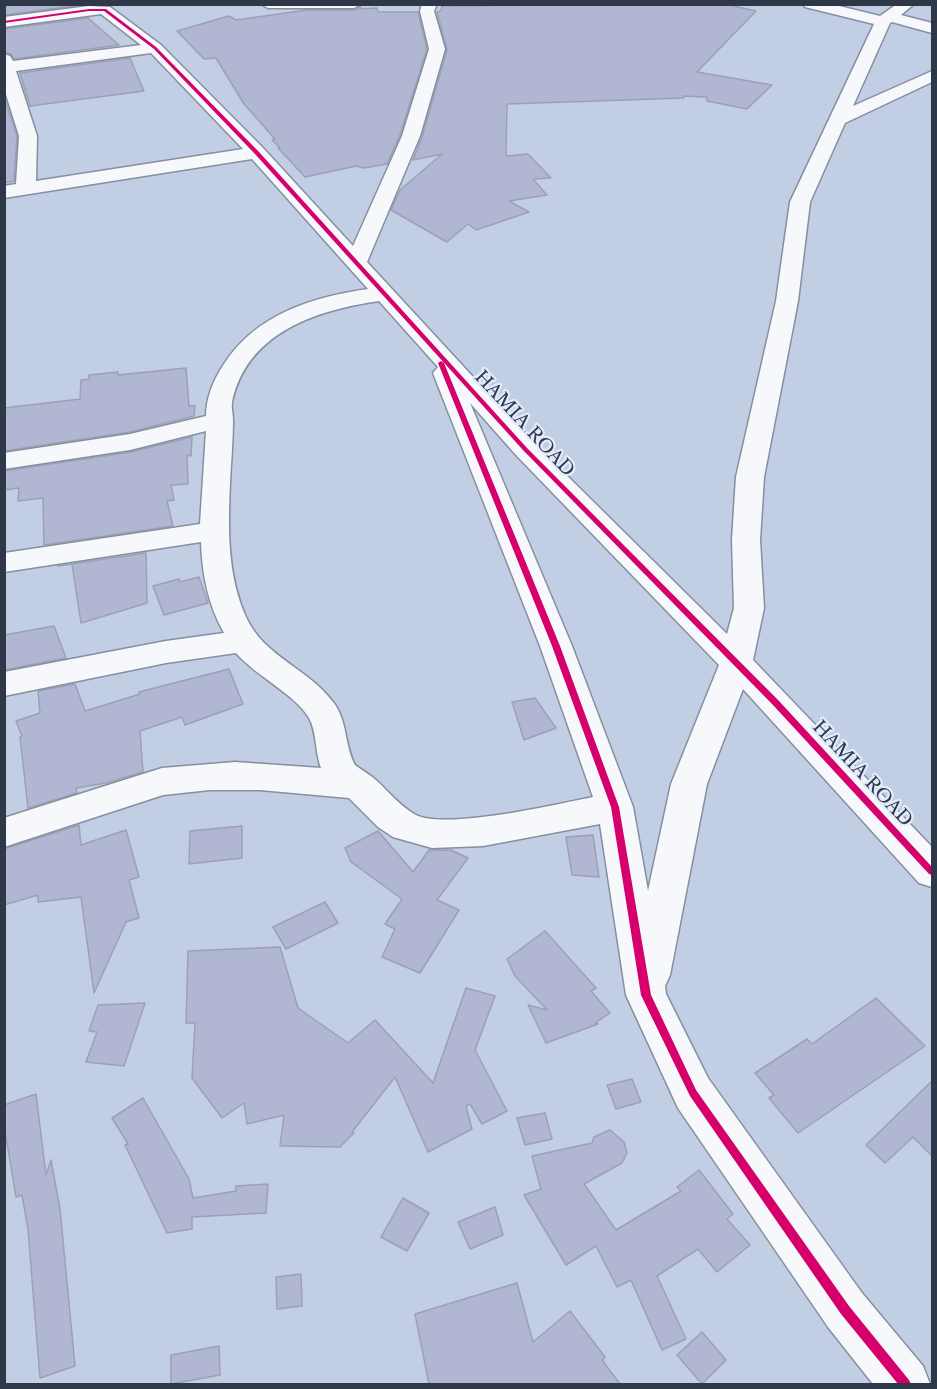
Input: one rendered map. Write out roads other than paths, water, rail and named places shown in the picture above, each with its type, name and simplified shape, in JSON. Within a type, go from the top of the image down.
[{"type":"street","points":[[268,4],[354,4]]},
{"type":"street","points":[[356,263],[411,136],[437,49],[428,11],[430,4]]},
{"type":"street","points":[[810,4],[933,28]]},
{"type":"street","points":[[646,995],[688,784],[736,664],[749,608],[746,540],[750,477],[787,301],[800,202],[885,18],[908,4]]},
{"type":"street","points":[[4,22],[106,8]]},
{"type":"street","name":"HAMIA ROAD","points":[[106,8],[155,48],[257,153],[525,449],[784,711],[933,872]]},
{"type":"street","points":[[26,189],[28,136],[9,93],[6,63],[155,48]]},
{"type":"street","points":[[839,119],[933,76]]},
{"type":"street","points":[[4,139],[28,136]]},
{"type":"street","points":[[4,192],[257,153]]},
{"type":"street","points":[[384,294],[349,298],[306,309],[289,316],[254,341],[233,365],[223,385],[219,403],[215,531],[217,565],[223,595],[232,622],[249,648],[314,701],[329,726],[331,743],[344,775],[358,785],[394,821],[416,831],[453,834],[489,830],[615,807]]},
{"type":"street","points":[[436,352],[556,646],[615,807],[646,995],[693,1093],[845,1310],[905,1384]]},
{"type":"street","points":[[4,461],[97,448],[220,420]]},
{"type":"street","points":[[4,563],[100,546],[215,531]]},
{"type":"street","points":[[4,684],[166,652],[244,641]]},
{"type":"street","points":[[4,833],[162,782],[189,777],[241,777],[358,785]]}]
